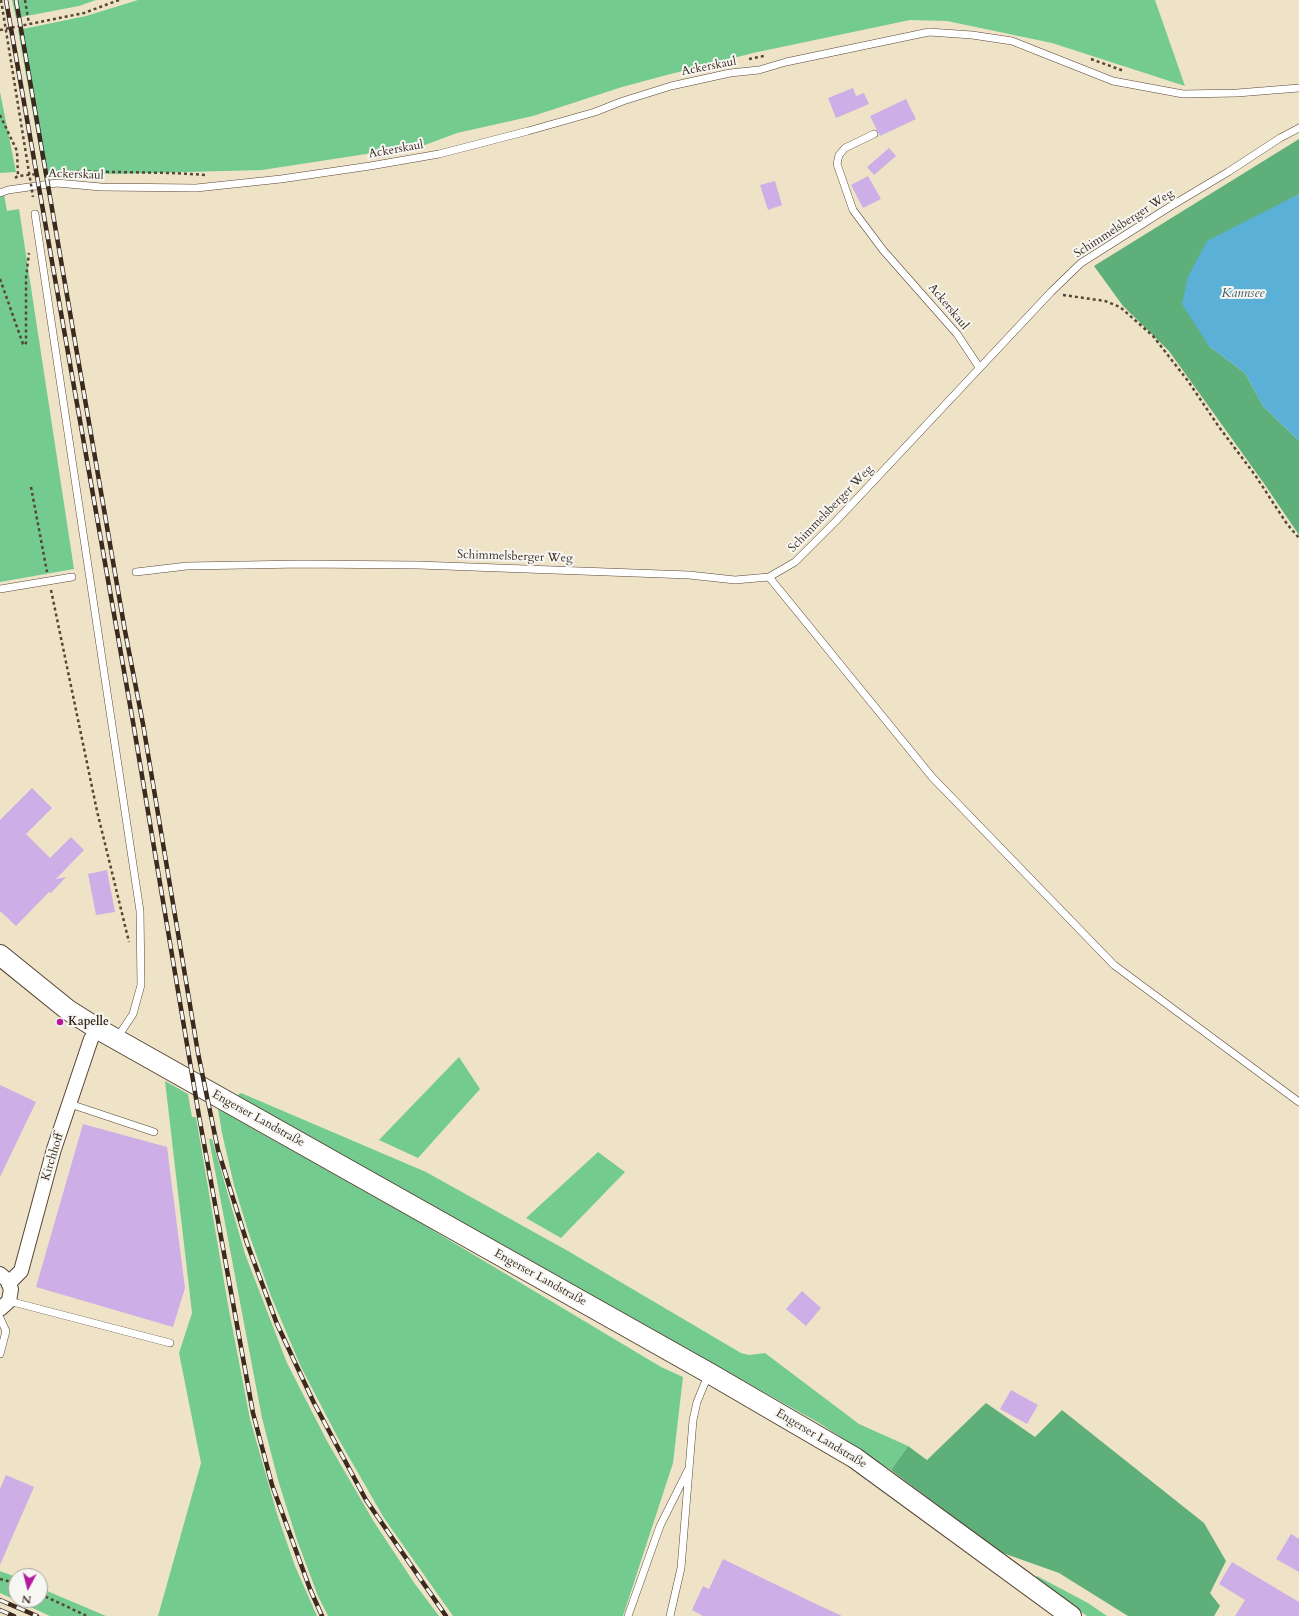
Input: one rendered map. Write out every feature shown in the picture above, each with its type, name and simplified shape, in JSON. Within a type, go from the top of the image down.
[{"type":"main road","name":"Engerser Landstraße","points":[[0,955],[68,1010],[98,1029],[709,1373],[855,1458],[1070,1616]]},
{"type":"street","name":"Kirchhoff","points":[[5,1278],[21,1271],[54,1149],[91,1039],[98,1029]]},
{"type":"street","points":[[4,1305],[11,1289],[5,1278]]},
{"type":"lane","name":"Ackerskaul","points":[[0,193],[8,190],[57,183],[101,187],[196,188],[281,179],[370,166],[439,154],[521,133],[596,112],[623,101],[671,86],[730,73],[759,70],[786,62],[929,32],[972,35],[1012,41],[1113,81],[1183,94],[1237,93],[1299,88]]},
{"type":"lane","name":"Schimmelsberger Weg","points":[[136,572],[187,566],[394,564],[688,576],[735,580],[769,577],[795,562],[821,536],[1051,292],[1081,263],[1280,138],[1299,128]]},
{"type":"lane","name":"Ackerskaul","points":[[874,134],[845,148],[839,155],[837,164],[853,210],[883,250],[957,334],[980,367]]},
{"type":"lane","points":[[35,214],[140,911],[141,985],[133,1014],[117,1039]]},
{"type":"lane","points":[[0,589],[72,577]]},
{"type":"lane","points":[[769,577],[932,777],[1114,965],[1299,1102]]},
{"type":"lane","points":[[70,1104],[154,1132]]},
{"type":"lane","points":[[4,1305],[170,1343]]},
{"type":"lane","points":[[0,1318],[6,1331],[0,1354]]},
{"type":"lane","points":[[670,1616],[681,1568],[693,1420],[697,1402],[709,1373]]},
{"type":"lane","points":[[628,1616],[660,1526],[690,1467]]},
{"type":"path","points":[[0,0],[33,197]]},
{"type":"path","points":[[25,0],[29,24]]},
{"type":"path","points":[[0,30],[84,13],[120,0]]},
{"type":"path","points":[[743,60],[766,56]]},
{"type":"path","points":[[0,115],[17,151],[18,176]]},
{"type":"path","points":[[53,172],[67,170],[172,173],[211,176]]},
{"type":"path","points":[[10,181],[18,176],[39,174]]},
{"type":"path","points":[[0,279],[22,344],[24,345],[26,343],[26,278],[30,248]]},
{"type":"path","points":[[1051,292],[1072,297],[1105,301],[1120,307],[1153,336],[1188,381],[1219,427],[1255,475],[1287,524],[1299,538]]},
{"type":"path","points":[[31,488],[49,581],[102,830],[130,943]]},
{"type":"path","points":[[48,1598],[87,1616]]},
{"type":"green space","points":[[12,0],[96,0],[79,6],[16,18]]},
{"type":"green space","points":[[138,0],[1155,0],[1185,86],[1052,43],[947,21],[910,20],[753,53],[663,76],[622,87],[533,116],[457,133],[425,145],[262,170],[111,174],[66,171],[44,175],[18,30],[86,16]]},
{"type":"green space","points":[[0,92],[16,172],[0,173]]},
{"type":"green space","points":[[1299,139],[1299,194],[1257,217],[1209,346],[1245,373],[1263,406],[1299,441],[1299,535],[1169,351],[1123,306],[1094,266]]},
{"type":"green space","points":[[4,194],[7,211],[19,209],[74,569],[0,582],[0,195]]},
{"type":"green space","points":[[459,1057],[480,1089],[418,1158],[379,1140]]},
{"type":"green space","points":[[165,1081],[188,1094],[192,1117],[196,1117],[228,1305],[250,1419],[277,1514],[295,1566],[317,1616],[158,1616],[201,1463],[179,1353],[192,1313]]},
{"type":"green space","points":[[241,1093],[426,1172],[568,1251],[741,1353],[749,1355],[765,1353],[859,1424],[908,1446],[891,1470],[819,1423],[236,1096]]},
{"type":"green space","points":[[218,1109],[419,1222],[661,1367],[683,1377],[673,1463],[623,1616],[453,1616],[384,1518],[338,1438],[301,1367],[271,1296],[250,1237],[234,1185]]},
{"type":"green space","points":[[209,1139],[212,1139],[245,1254],[287,1363],[327,1441],[374,1522],[415,1584],[439,1616],[328,1616],[318,1596],[297,1540],[278,1480],[262,1418]]},
{"type":"green space","points":[[598,1152],[625,1172],[561,1238],[526,1218]]},
{"type":"green space","points":[[986,1403],[1035,1437],[1062,1410],[1204,1523],[1226,1561],[1210,1593],[1220,1606],[1214,1616],[1128,1616],[1059,1573],[1000,1552],[891,1470],[908,1446],[927,1460]]},
{"type":"green space","points":[[0,1571],[8,1574],[8,1597],[0,1593]]},
{"type":"green space","points":[[1037,1576],[1088,1603],[1107,1616],[1087,1616],[1035,1579]]},
{"type":"green space","points":[[48,1591],[106,1616],[50,1616],[33,1608],[48,1608]]},
{"type":"water","name":"Kannsee","points":[[1299,194],[1299,441],[1263,406],[1245,373],[1209,346],[1182,304],[1188,277],[1207,241]]},
{"type":"building","points":[[853,88],[856,96],[864,93],[869,104],[836,118],[828,98]]},
{"type":"building","points":[[906,99],[916,119],[880,136],[870,116]]},
{"type":"building","points":[[889,148],[896,156],[874,175],[867,167]]},
{"type":"building","points":[[868,176],[881,199],[863,208],[851,185]]},
{"type":"building","points":[[775,181],[782,205],[768,210],[760,185]]},
{"type":"building","points":[[32,788],[52,808],[26,834],[50,858],[71,837],[84,850],[56,879],[66,877],[16,926],[0,911],[0,820]]},
{"type":"building","points":[[107,870],[115,912],[96,915],[88,874]]},
{"type":"building","points":[[0,1085],[36,1102],[0,1177]]},
{"type":"building","points":[[83,1124],[167,1147],[185,1288],[173,1327],[36,1287]]},
{"type":"building","points":[[802,1291],[821,1308],[806,1326],[786,1309]]},
{"type":"building","points":[[1011,1390],[1038,1405],[1027,1424],[1000,1409]]},
{"type":"building","points":[[6,1475],[34,1487],[0,1565],[0,1489]]},
{"type":"building","points":[[1291,1534],[1299,1539],[1299,1572],[1276,1559]]},
{"type":"building","points":[[723,1559],[842,1616],[703,1616],[692,1610],[703,1586],[709,1589]]},
{"type":"building","points":[[1232,1562],[1299,1602],[1299,1616],[1235,1616],[1245,1600],[1219,1584]]},
{"type":"railway","points":[[6,0],[133,722],[199,1116],[253,1413],[272,1485],[310,1589],[322,1616]]},
{"type":"railway","points":[[16,0],[125,631],[143,724],[198,1053],[218,1150],[247,1243],[277,1324],[314,1403],[366,1500],[446,1616]]},
{"type":"railway","points":[[0,1600],[37,1616]]},
{"type":"railway","points":[[0,1610],[14,1616]]},
{"type":"place","name":"Kapelle","points":[[60,1022]]}]
